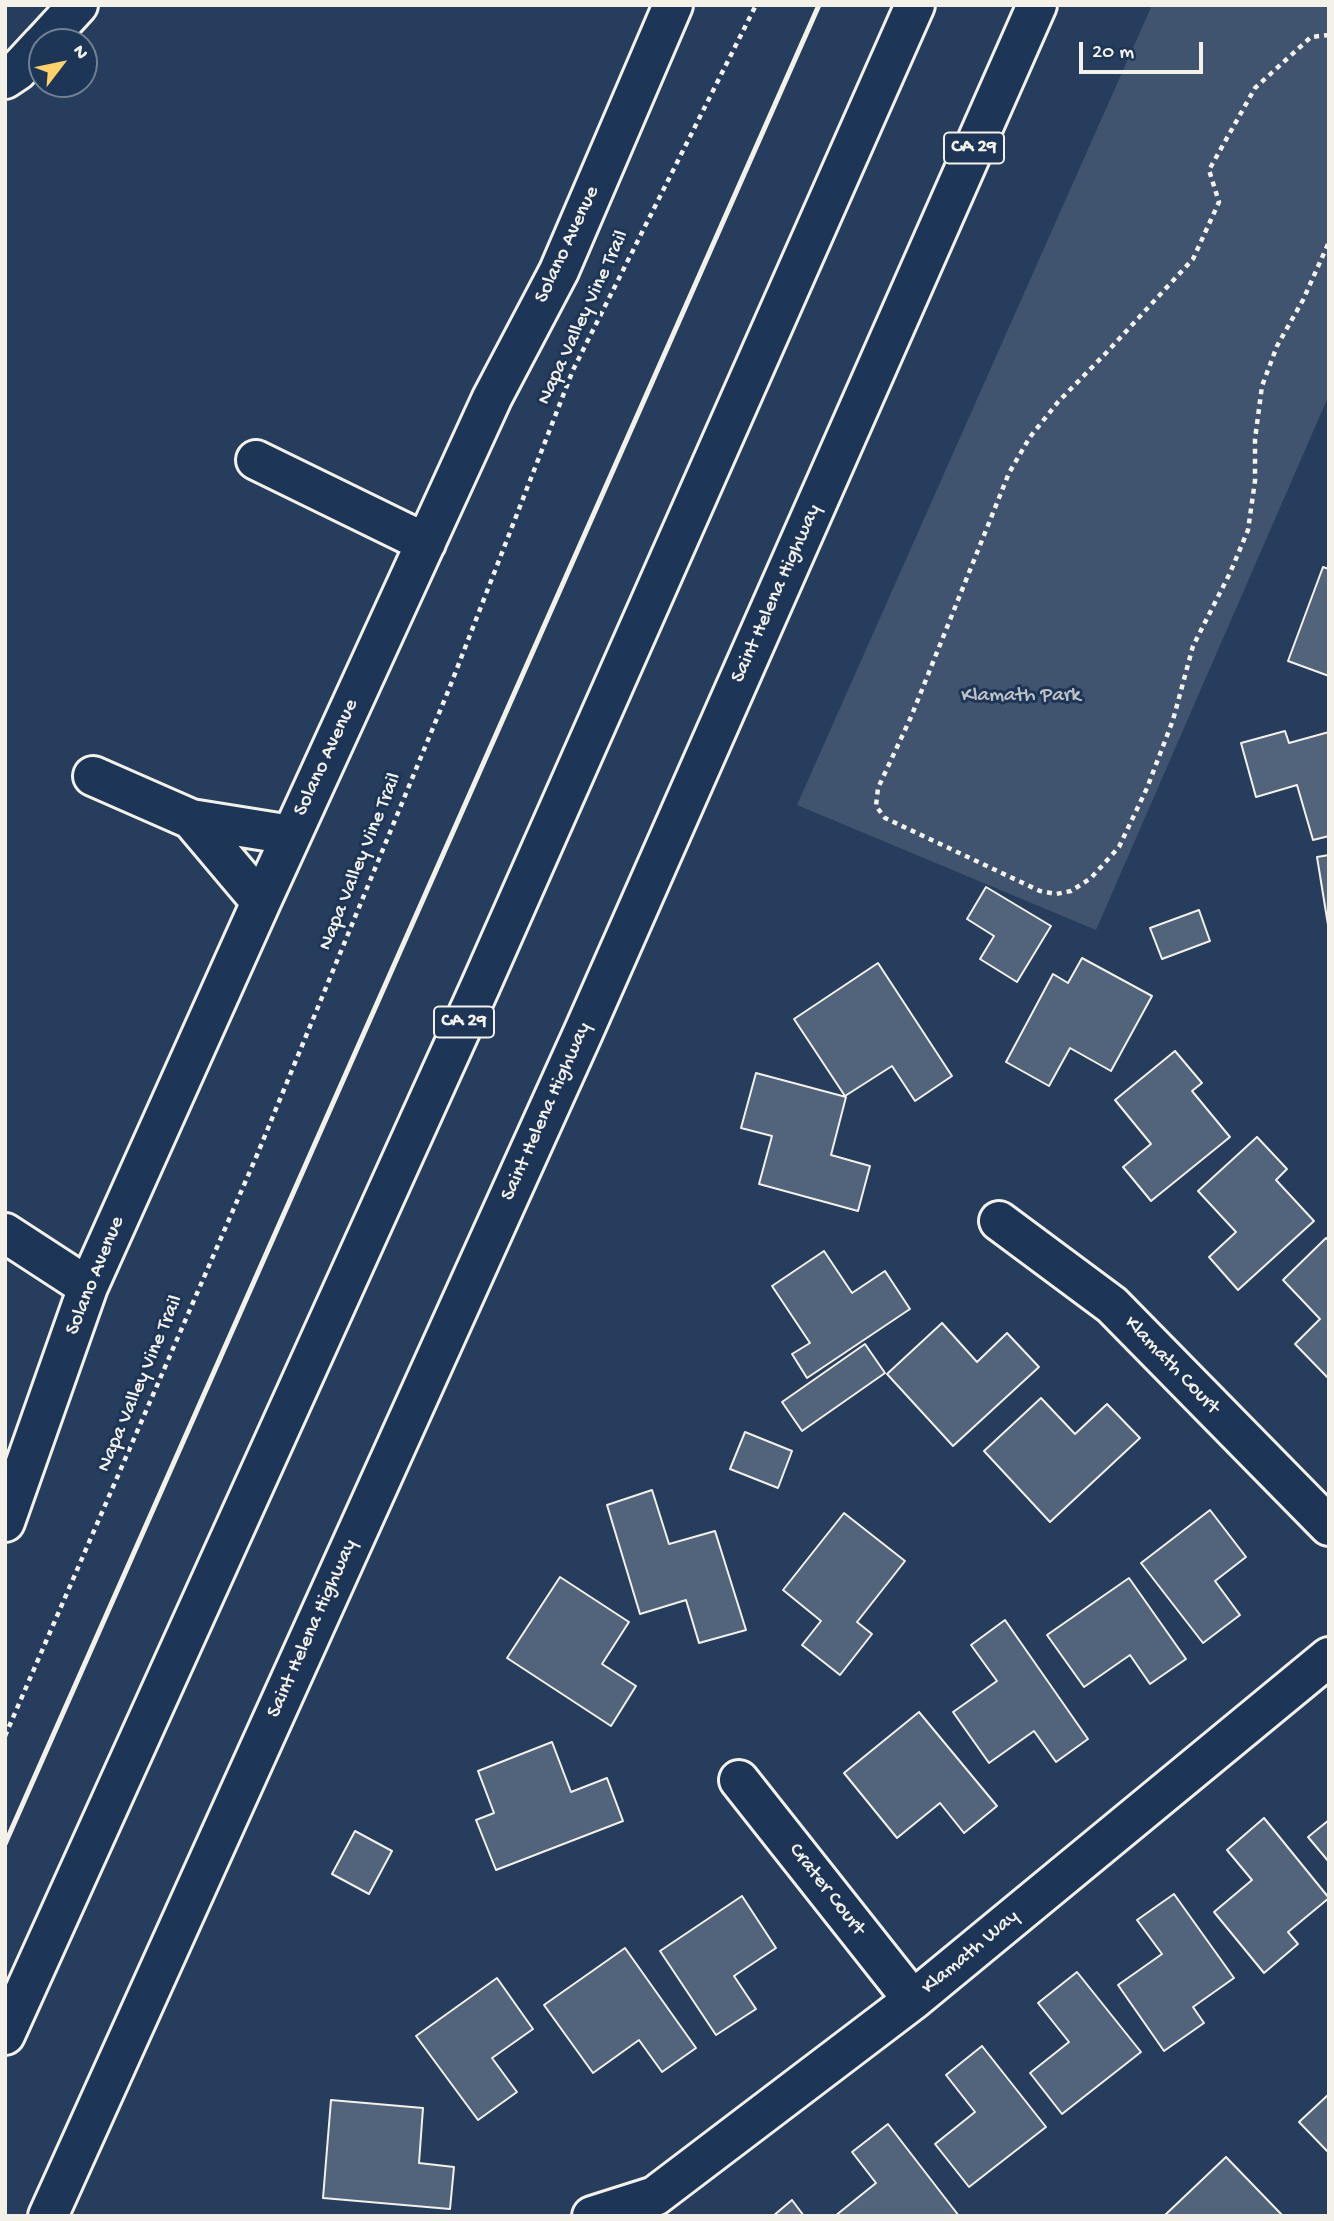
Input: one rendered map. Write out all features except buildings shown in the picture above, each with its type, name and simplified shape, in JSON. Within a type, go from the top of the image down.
[{"type":"main road","points":[[57,28],[78,5]]},
{"type":"main road","name":"Solano Avenue","points":[[5,1522],[88,1287],[291,835],[492,398],[559,271],[673,5]]},
{"type":"main road","name":"CA 29","points":[[5,2035],[480,988],[915,5]]},
{"type":"main road","name":"Saint Helena Highway","points":[[48,2216],[583,1033],[1037,5]]},
{"type":"main road","points":[[5,79],[28,59]]},
{"type":"main road","points":[[256,460],[426,542]]},
{"type":"main road","points":[[93,776],[191,819],[291,835]]},
{"type":"main road","points":[[191,819],[261,902]]},
{"type":"main road","name":"Klamath Court","points":[[999,1221],[1112,1305],[1329,1527]]},
{"type":"main road","points":[[5,1233],[88,1287]]},
{"type":"main road","name":"Klamath Way","points":[[592,2216],[655,2196],[913,2000],[1329,1657]]},
{"type":"main road","name":"Crater Court","points":[[739,1780],[913,2000]]},
{"type":"path","name":"Napa Valley Vine Trail","points":[[5,1736],[268,1130],[449,689],[573,370],[756,5]]},
{"type":"path","points":[[1329,35],[1311,37],[1255,88],[1209,170],[1219,202],[1193,259],[1058,402],[1030,437],[1009,473],[911,717],[878,788],[876,806],[886,818],[1040,891],[1056,894],[1071,891],[1091,878],[1119,847],[1147,788],[1172,720],[1193,646],[1230,573],[1248,530],[1255,481],[1255,439],[1262,386],[1278,346],[1303,300],[1329,242]]},
{"type":"green space","name":"Klamath Park","points":[[1152,5],[1329,5],[1329,395],[1096,930],[797,805]]},
{"type":"railway","points":[[5,1844],[819,5]]}]
